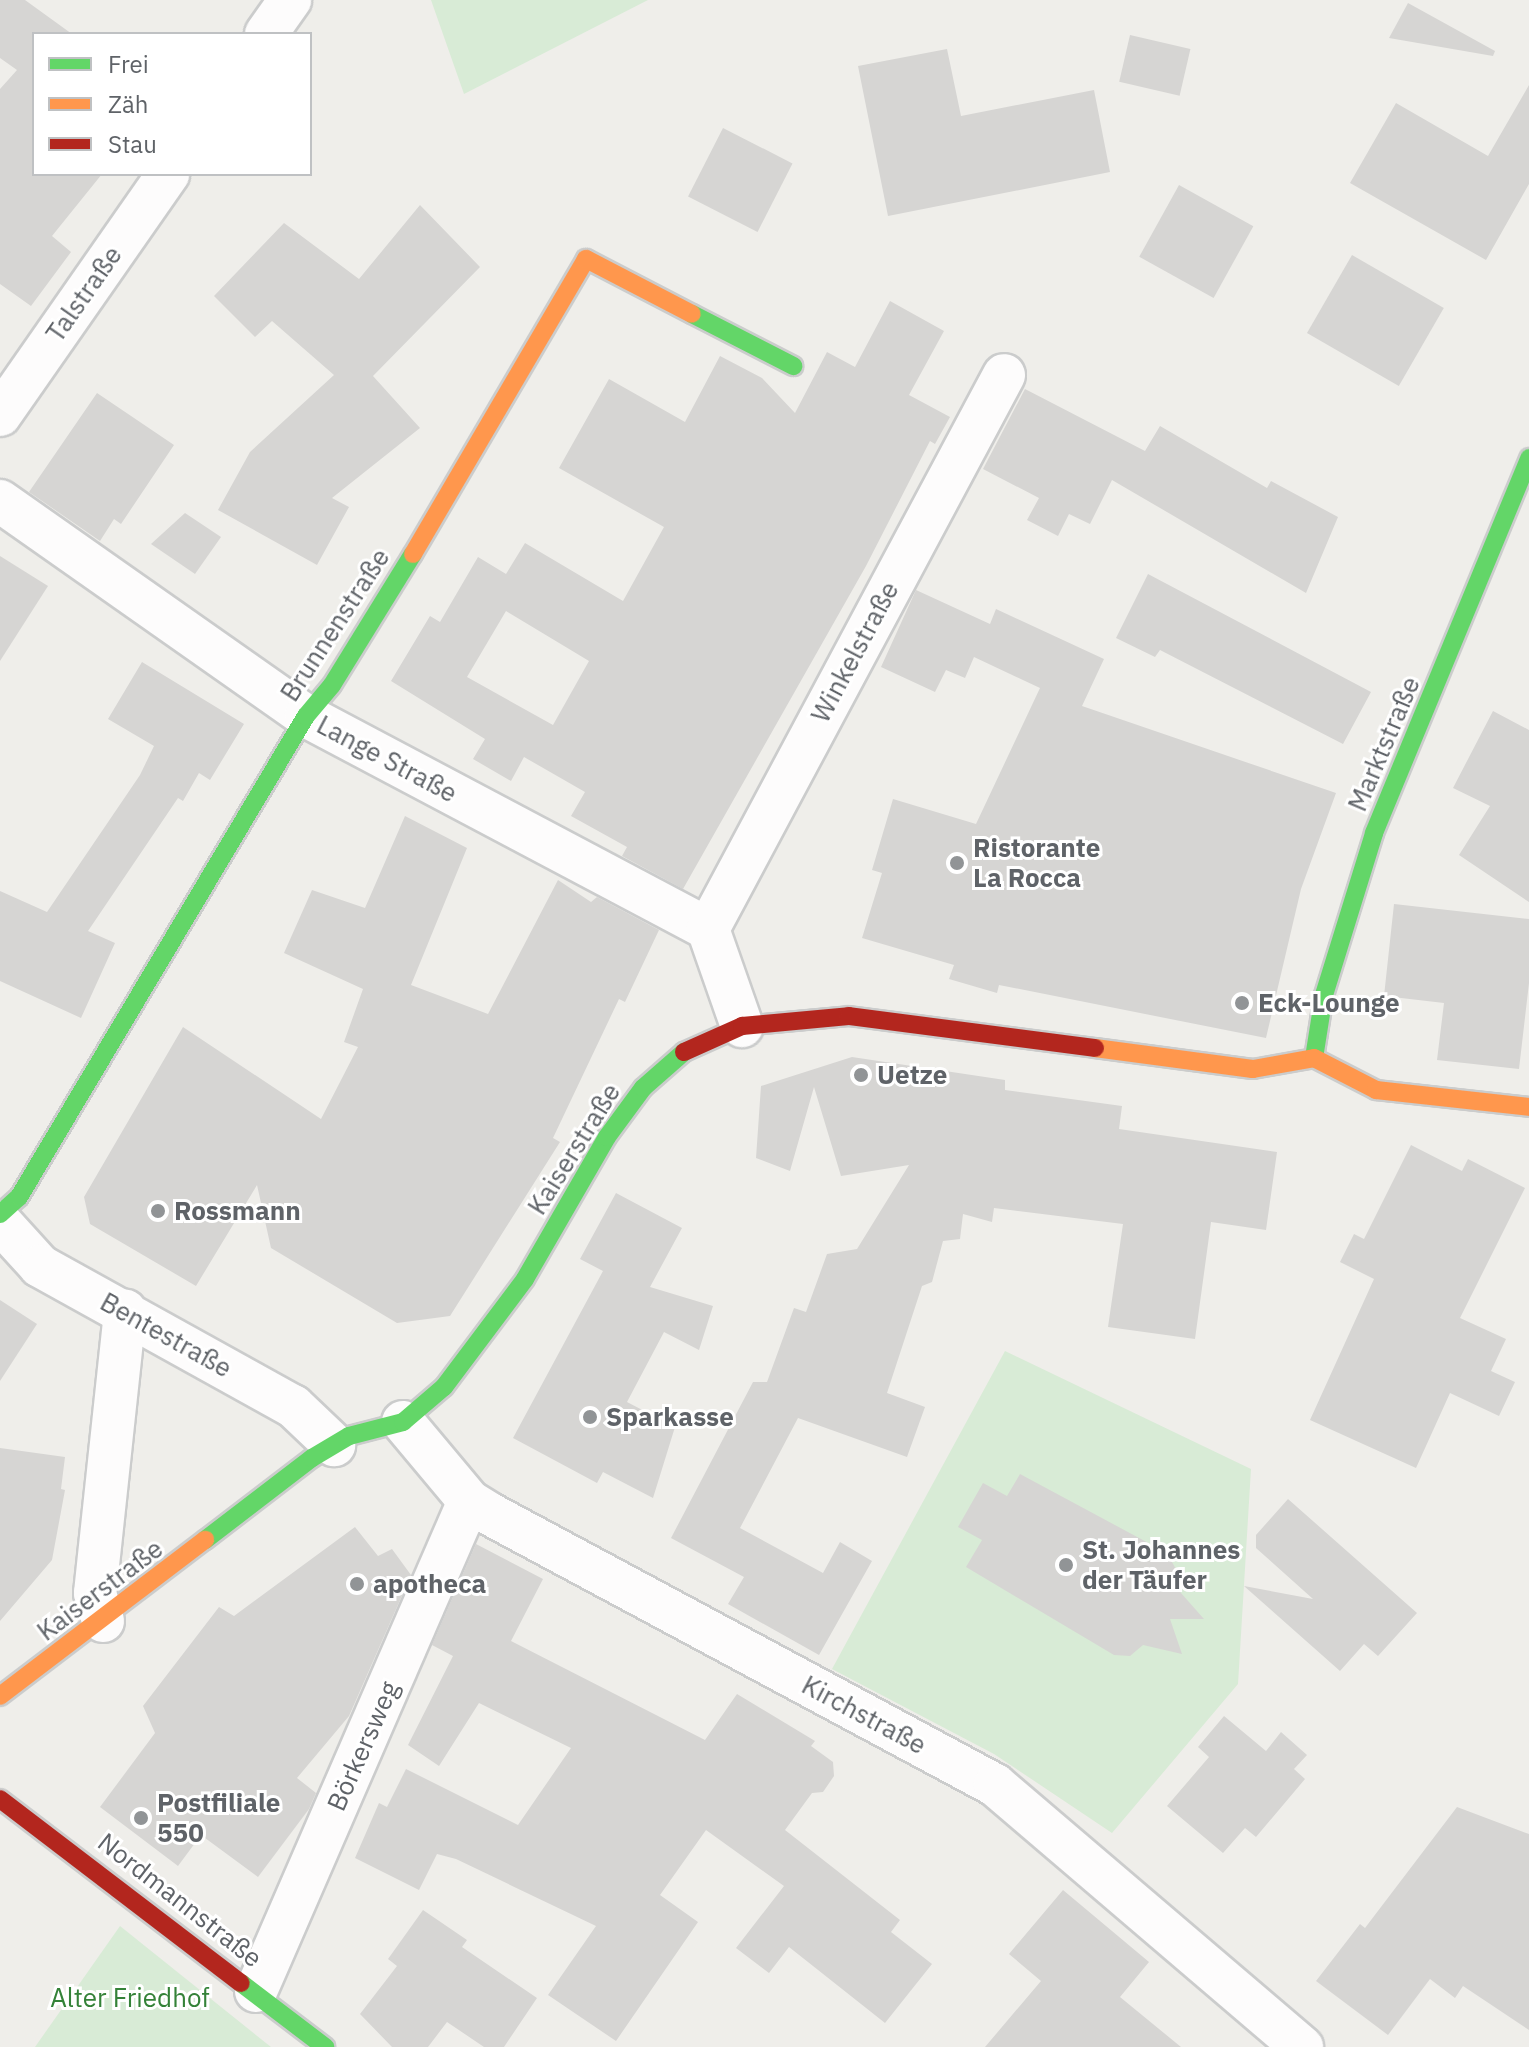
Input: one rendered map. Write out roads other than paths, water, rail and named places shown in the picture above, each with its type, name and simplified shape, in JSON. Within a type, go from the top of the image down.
[{"type":"street","points":[[267,32],[290,0]]},
{"type":"street","name":"Talstraße","points":[[0,415],[167,176]]},
{"type":"street","name":"Brunnenstraße","points":[[0,1214],[19,1197],[306,716],[332,685],[441,508],[586,259],[793,366]]},
{"type":"street","name":"Winkelstraße","points":[[708,929],[1004,375]]},
{"type":"street","name":"Marktstraße","points":[[1314,1058],[1324,995],[1374,833],[1529,458]]},
{"type":"street","name":"Lange Straße","points":[[0,501],[306,716],[708,929]]},
{"type":"street","points":[[708,929],[742,1026]]},
{"type":"street","name":"Kaiserstraße","points":[[0,1696],[334,1445],[403,1422],[444,1387],[525,1279],[607,1137],[643,1088],[689,1048],[742,1026],[849,1016],[1253,1069],[1314,1058]]},
{"type":"street","points":[[1314,1058],[1376,1090],[1529,1107]]},
{"type":"street","name":"Bentestraße","points":[[0,1222],[40,1266],[293,1406],[334,1445]]},
{"type":"street","points":[[103,1621],[95,1593],[125,1311]]},
{"type":"street","name":"Kirchstraße","points":[[403,1422],[469,1501],[995,1785],[1302,2047]]},
{"type":"street","name":"Börkersweg","points":[[256,1991],[469,1501]]},
{"type":"street","name":"Nordmannstraße","points":[[0,1799],[256,1991],[325,2047]]},
{"type":"place","name":"Ristorante La Rocca","points":[[957,863]]},
{"type":"place","name":"Eck-Lounge","points":[[1242,1003]]},
{"type":"place","name":"Uetze","points":[[861,1075]]},
{"type":"place","name":"Rossmann","points":[[158,1211]]},
{"type":"place","name":"Sparkasse","points":[[590,1417]]},
{"type":"place","name":"St. Johannes der Täufer","points":[[1066,1565]]},
{"type":"place","name":"apotheca","points":[[357,1584]]},
{"type":"place","name":"Postfiliale 550","points":[[141,1818]]},
{"type":"park label","name":"Alter Friedhof","points":[[130,1998]]}]
